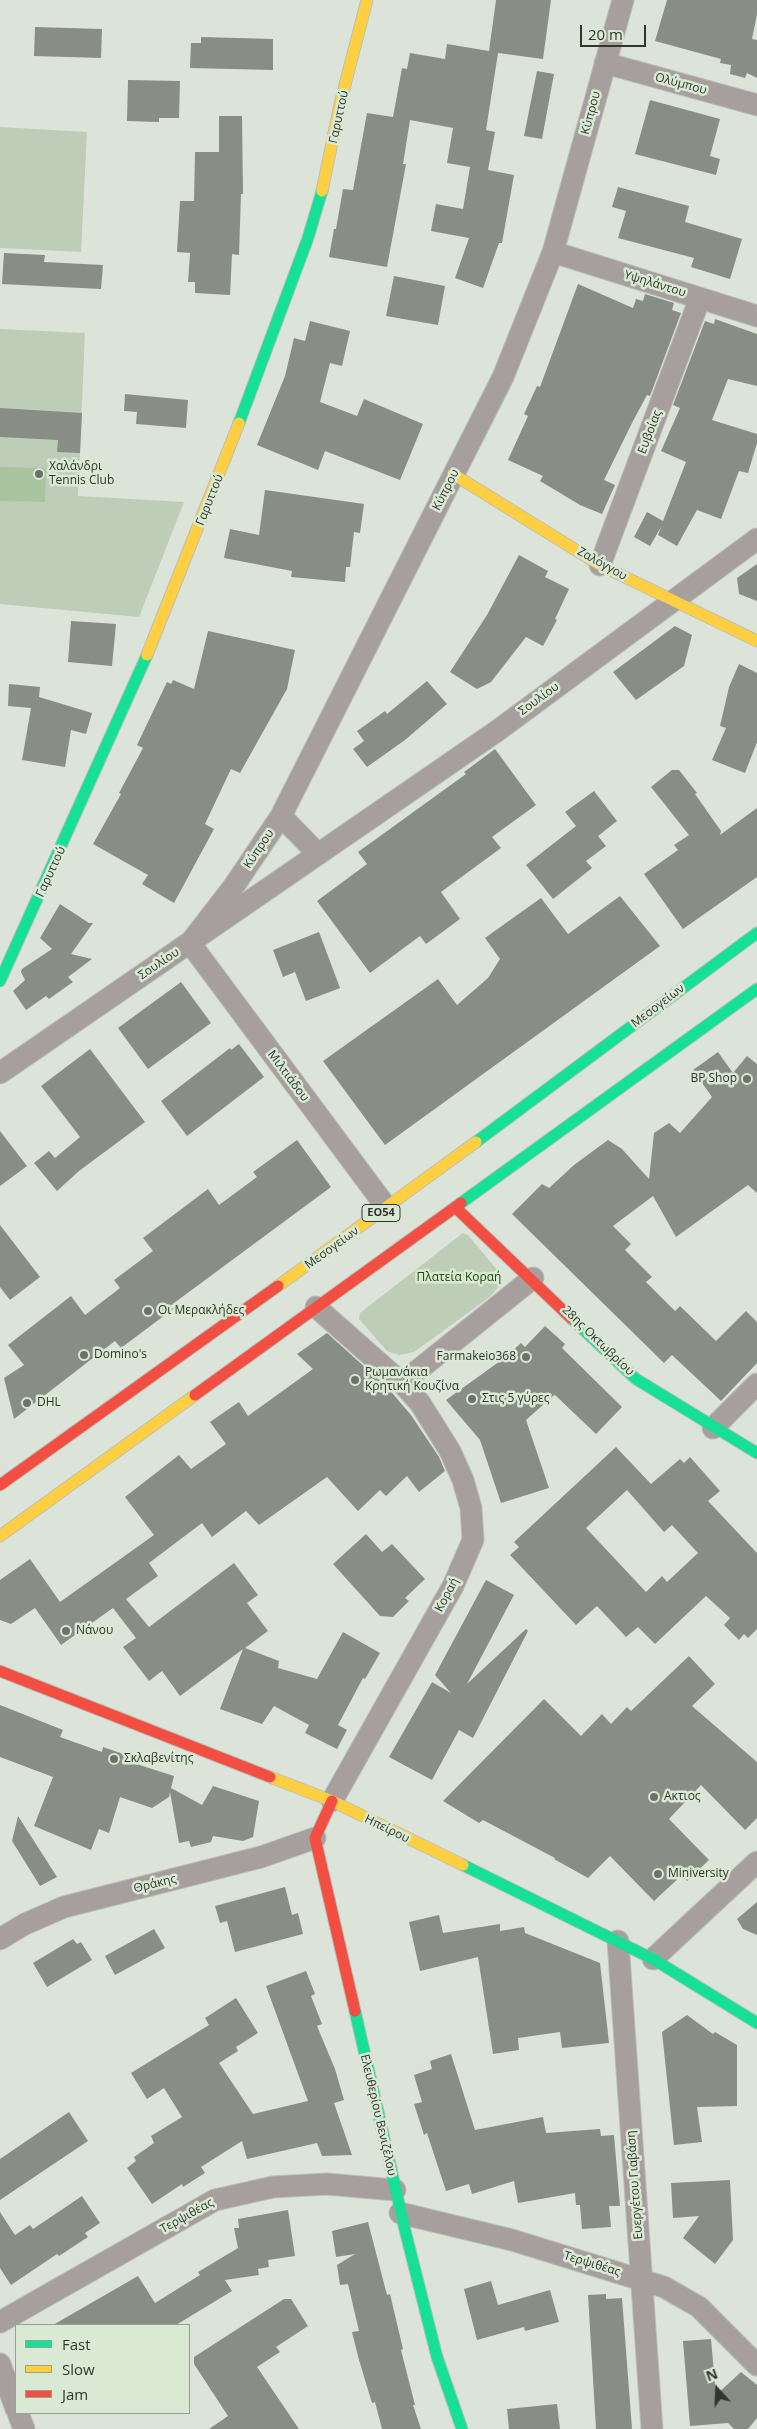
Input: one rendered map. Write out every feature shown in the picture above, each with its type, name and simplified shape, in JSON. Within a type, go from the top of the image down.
[{"type":"street","name":"Γαρυττού","points":[[0,981],[131,693],[223,466],[305,248],[322,194],[340,104],[367,0]]},
{"type":"street","name":"Κύπρου","points":[[190,943],[234,886],[281,816],[503,378],[553,252],[623,0]]},
{"type":"street","name":"Ολύμπου","points":[[606,63],[757,105]]},
{"type":"street","name":"Υψηλάντου","points":[[553,252],[757,316]]},
{"type":"street","name":"Ευβοίας","points":[[600,565],[700,298]]},
{"type":"street","name":"Ζαλόγγου","points":[[454,474],[600,565],[757,641]]},
{"type":"street","name":"Σουλίου","points":[[0,1074],[497,731],[757,539]]},
{"type":"street","points":[[281,816],[317,854]]},
{"type":"street","name":"Μεσογείων","points":[[0,1485],[387,1208],[757,932]]},
{"type":"street","name":"Μιλτιάδου","points":[[190,943],[387,1208]]},
{"type":"street","points":[[0,1536],[757,989]]},
{"type":"street","name":"28ης Οκτωβρίου","points":[[456,1207],[533,1278],[636,1379],[712,1428],[757,1453]]},
{"type":"street","points":[[402,1384],[533,1278]]},
{"type":"street","name":"Κοραή","points":[[316,1307],[402,1384],[420,1403],[450,1451],[463,1480],[471,1508],[473,1540],[453,1586],[332,1801]]},
{"type":"street","points":[[712,1428],[757,1384]]},
{"type":"street","name":"Ηπείρου","points":[[0,1671],[332,1801],[653,1959],[757,2024]]},
{"type":"street","points":[[315,1838],[332,1801]]},
{"type":"street","name":"Θράκης","points":[[0,1939],[25,1924],[64,1907],[261,1858],[315,1838]]},
{"type":"street","name":"Ελευθερίου Βενιζέλου","points":[[315,1838],[400,2213],[437,2357],[462,2429]]},
{"type":"street","points":[[653,1959],[757,1862]]},
{"type":"street","name":"Ευεργέτου Γιαβάση","points":[[618,1941],[652,2429]]},
{"type":"street","name":"Τερψιθέας","points":[[0,2322],[215,2200],[273,2187],[327,2184],[395,2190]]},
{"type":"street","name":"Τερψιθέας","points":[[400,2213],[512,2240],[664,2287],[699,2307],[757,2365]]},
{"type":"street","points":[[0,2364],[15,2406]]},
{"type":"street","points":[[18,2414],[24,2429]]},
{"type":"green space","points":[[0,127],[87,132],[81,252],[0,248]]},
{"type":"green space","name":"Χαλάνδρι Tennis Club","points":[[0,329],[85,333],[78,496],[184,502],[139,617],[0,604]]},
{"type":"green space","name":"Πλατεία Κοραή","points":[[463,1233],[468,1235],[498,1271],[501,1279],[498,1287],[491,1296],[414,1352],[399,1355],[387,1351],[359,1319],[360,1313]]},
{"type":"shaded area","points":[[0,467],[46,468],[45,502],[0,501]]},
{"type":"building","points":[[496,0],[551,0],[543,59],[498,53],[486,130],[495,132],[488,170],[514,175],[502,243],[499,243],[483,288],[455,278],[469,238],[431,231],[436,204],[463,209],[470,167],[447,163],[453,128],[410,120],[403,164],[406,164],[387,267],[329,257],[343,189],[353,190],[367,113],[393,117],[402,68],[407,69],[410,53],[445,59],[447,44],[489,51]]},
{"type":"building","points":[[667,0],[757,0],[757,14],[752,39],[757,40],[757,78],[747,73],[745,78],[730,74],[731,65],[720,63],[721,59],[655,41]]},
{"type":"building","points":[[35,27],[102,29],[101,58],[34,56]]},
{"type":"building","points":[[201,37],[273,39],[273,70],[190,68],[191,43],[201,43]]},
{"type":"building","points":[[537,71],[554,74],[542,139],[524,136]]},
{"type":"building","points":[[128,80],[180,81],[179,118],[159,118],[159,122],[127,121]]},
{"type":"building","points":[[650,100],[720,119],[710,156],[720,159],[716,175],[635,154]]},
{"type":"building","points":[[219,116],[242,116],[243,194],[241,194],[239,255],[232,254],[230,295],[195,293],[195,282],[188,282],[190,253],[177,252],[180,201],[194,201],[195,152],[219,152]]},
{"type":"building","points":[[618,187],[689,206],[685,222],[742,239],[730,279],[691,267],[694,258],[618,238],[626,211],[612,207]]},
{"type":"building","points":[[4,253],[45,255],[44,262],[103,265],[101,289],[2,284]]},
{"type":"building","points":[[394,276],[445,286],[438,325],[386,316]]},
{"type":"building","points":[[578,284],[633,308],[636,299],[643,301],[645,294],[674,303],[672,310],[681,313],[650,396],[647,395],[604,480],[615,485],[602,514],[580,505],[540,481],[543,476],[508,460],[528,416],[524,414],[537,386],[540,387]]},
{"type":"building","points":[[715,319],[757,334],[757,386],[728,379],[712,420],[757,434],[757,443],[748,473],[739,471],[721,519],[697,510],[677,546],[658,535],[661,527],[650,546],[634,537],[647,512],[663,521],[686,462],[661,451],[680,408],[673,405],[705,321],[714,324]]},
{"type":"building","points":[[310,321],[350,331],[342,366],[330,363],[320,402],[357,416],[364,399],[423,424],[400,480],[325,451],[318,470],[257,445],[285,376],[294,338],[305,341]]},
{"type":"building","points":[[125,394],[188,400],[186,428],[136,424],[137,412],[124,411]]},
{"type":"building","points":[[0,408],[82,413],[80,453],[57,452],[58,440],[0,437]]},
{"type":"building","points":[[265,490],[364,504],[360,533],[354,532],[350,567],[346,567],[345,582],[291,577],[292,571],[224,558],[230,529],[259,535]]},
{"type":"building","points":[[519,555],[548,571],[545,577],[569,589],[555,619],[557,620],[543,646],[526,637],[491,682],[477,689],[450,672],[487,615]]},
{"type":"building","points":[[757,564],[757,601],[739,594],[737,578]]},
{"type":"building","points":[[71,621],[116,624],[112,666],[68,662]]},
{"type":"building","points":[[675,626],[692,635],[684,666],[636,700],[613,672]]},
{"type":"building","points":[[208,631],[295,650],[287,689],[240,773],[231,769],[205,824],[214,829],[174,903],[142,884],[148,875],[93,844],[121,794],[119,793],[143,748],[137,745],[167,682],[171,684],[173,680],[194,689]]},
{"type":"building","points":[[739,664],[757,673],[757,742],[745,773],[712,760],[726,728],[720,726],[729,687]]},
{"type":"building","points":[[427,681],[447,704],[405,740],[367,767],[353,749],[364,741],[357,731],[385,711],[387,714]]},
{"type":"building","points":[[9,684],[40,687],[39,697],[92,713],[86,734],[71,730],[65,767],[22,760],[31,708],[8,706]]},
{"type":"building","points":[[495,749],[536,805],[492,837],[501,848],[441,892],[460,919],[426,944],[420,936],[370,973],[317,901],[367,864],[358,852],[466,774],[464,772]]},
{"type":"building","points":[[672,770],[679,770],[697,793],[695,794],[721,831],[720,835],[757,808],[757,877],[683,929],[644,874],[678,850],[674,845],[689,835],[651,787]]},
{"type":"building","points":[[594,791],[617,821],[598,836],[606,846],[586,861],[592,868],[553,899],[526,865],[576,826],[565,812]]},
{"type":"building","points":[[620,896],[660,946],[385,1145],[323,1061],[438,979],[457,1005],[488,978],[500,959],[485,938],[541,898],[568,934]]},
{"type":"building","points":[[60,904],[89,923],[93,923],[71,954],[92,959],[68,977],[73,982],[49,999],[46,996],[26,1010],[13,991],[25,980],[21,972],[22,969],[52,949],[40,938]]},
{"type":"building","points":[[319,932],[340,988],[306,1001],[295,972],[283,977],[273,950]]},
{"type":"building","points":[[181,982],[211,1023],[148,1069],[118,1028]]},
{"type":"building","points":[[239,1044],[264,1077],[187,1136],[161,1101],[230,1048],[231,1050]]},
{"type":"building","points":[[90,1049],[145,1122],[79,1171],[57,1191],[34,1163],[49,1151],[55,1158],[80,1137],[41,1086]]},
{"type":"building","points":[[718,1052],[733,1073],[747,1056],[757,1064],[757,1193],[748,1185],[676,1237],[653,1196],[613,1226],[631,1244],[625,1250],[652,1277],[646,1282],[675,1311],[680,1306],[716,1341],[746,1311],[757,1322],[757,1363],[721,1401],[672,1355],[664,1363],[512,1214],[542,1184],[549,1188],[574,1165],[608,1140],[622,1149],[649,1179],[654,1133],[669,1123],[680,1133],[712,1097],[693,1070]]},
{"type":"building","points":[[0,1131],[27,1166],[0,1186]]},
{"type":"building","points":[[297,1140],[331,1187],[170,1306],[173,1309],[121,1348],[115,1341],[14,1419],[4,1378],[24,1365],[8,1345],[71,1296],[85,1315],[120,1288],[114,1280],[153,1251],[143,1238],[208,1189],[219,1205],[257,1177],[253,1172]]},
{"type":"building","points":[[0,1225],[40,1277],[10,1300],[0,1287]]},
{"type":"building","points":[[545,1326],[565,1344],[562,1348],[622,1407],[596,1434],[555,1395],[553,1396],[526,1420],[549,1488],[501,1503],[480,1440],[446,1400],[507,1356],[521,1343],[525,1347]]},
{"type":"building","points":[[327,1333],[387,1387],[411,1415],[439,1457],[445,1471],[419,1492],[407,1476],[386,1496],[380,1490],[358,1511],[327,1477],[259,1525],[246,1511],[212,1537],[202,1523],[149,1563],[158,1576],[126,1599],[149,1627],[234,1563],[258,1595],[247,1603],[268,1631],[245,1648],[279,1661],[278,1668],[317,1679],[343,1632],[380,1653],[365,1679],[363,1678],[338,1725],[347,1730],[337,1749],[305,1733],[309,1725],[274,1706],[262,1724],[220,1709],[243,1649],[180,1696],[162,1671],[149,1681],[123,1647],[136,1638],[113,1608],[61,1645],[35,1608],[11,1624],[0,1620],[0,1580],[30,1559],[60,1602],[154,1535],[125,1497],[179,1455],[191,1469],[226,1444],[210,1422],[239,1402],[248,1416],[313,1369],[297,1354]]},
{"type":"building","points":[[616,1447],[651,1484],[680,1459],[684,1463],[690,1457],[720,1491],[708,1501],[757,1553],[757,1629],[748,1638],[744,1634],[739,1640],[724,1625],[730,1618],[706,1596],[655,1644],[638,1627],[626,1637],[597,1606],[576,1625],[510,1555],[519,1547],[514,1542]],"holes":[[[627,1490],[664,1532],[672,1525],[698,1553],[667,1582],[662,1576],[646,1592],[586,1528]]]},
{"type":"building","points":[[366,1534],[382,1552],[392,1544],[425,1579],[405,1598],[409,1601],[393,1617],[380,1616],[333,1564]]},
{"type":"building","points":[[486,1580],[514,1595],[467,1684],[526,1629],[528,1631],[473,1738],[459,1730],[432,1780],[389,1757],[432,1682],[451,1693],[435,1675]]},
{"type":"building","points":[[689,1656],[715,1684],[692,1706],[757,1762],[757,1818],[745,1830],[701,1785],[669,1819],[709,1860],[687,1881],[682,1875],[654,1901],[610,1856],[588,1878],[555,1858],[483,1820],[479,1823],[443,1801],[544,1699],[581,1736],[602,1714],[611,1724],[627,1707],[631,1711]]},
{"type":"building","points":[[0,1705],[63,1730],[60,1737],[102,1752],[103,1747],[129,1756],[127,1761],[174,1776],[171,1788],[202,1805],[213,1786],[259,1801],[253,1837],[243,1841],[213,1836],[211,1842],[191,1847],[189,1841],[179,1843],[170,1792],[169,1797],[152,1808],[120,1797],[109,1833],[99,1829],[91,1850],[34,1826],[53,1777],[0,1757]]},
{"type":"building","points":[[18,1816],[57,1877],[40,1886],[12,1841]]},
{"type":"building","points":[[285,1887],[292,1915],[298,1913],[303,1934],[235,1952],[227,1921],[220,1923],[215,1906]]},
{"type":"building","points":[[757,1902],[757,1935],[743,1929],[737,1919]]},
{"type":"building","points":[[439,1915],[443,1933],[500,1924],[500,1931],[524,1927],[525,1933],[600,1963],[609,2043],[562,2048],[560,2032],[518,2038],[519,2050],[493,2054],[478,1957],[420,1971],[409,1922]]},
{"type":"building","points":[[154,1929],[165,1948],[115,1975],[105,1956]]},
{"type":"building","points":[[73,1939],[77,1944],[81,1942],[92,1960],[47,1987],[33,1963]]},
{"type":"building","points":[[306,1971],[315,1994],[311,1996],[322,2024],[317,2026],[335,2069],[344,2100],[334,2103],[352,2155],[322,2156],[317,2143],[247,2159],[242,2141],[201,2167],[205,2173],[183,2187],[182,2184],[152,2204],[127,2168],[136,2161],[134,2157],[154,2143],[151,2136],[182,2117],[164,2088],[147,2099],[131,2073],[209,2025],[205,2018],[236,1998],[258,2033],[236,2047],[238,2051],[219,2063],[253,2114],[308,2101],[266,1986]]},
{"type":"building","points":[[687,2015],[713,2034],[715,2032],[737,2045],[737,2106],[697,2107],[702,2142],[674,2145],[662,2032]]},
{"type":"building","points":[[451,2054],[475,2130],[543,2117],[546,2133],[600,2129],[601,2136],[614,2135],[620,2206],[609,2206],[611,2227],[582,2229],[580,2205],[576,2205],[575,2193],[518,2203],[514,2181],[472,2194],[469,2184],[446,2191],[427,2133],[424,2135],[414,2104],[422,2102],[414,2075],[432,2069],[430,2061]]},
{"type":"building","points":[[69,2112],[88,2141],[0,2200],[0,2159]]},
{"type":"building","points":[[730,2180],[733,2240],[715,2264],[683,2238],[699,2216],[673,2218],[671,2183]]},
{"type":"building","points":[[82,2196],[100,2223],[85,2233],[88,2237],[59,2256],[57,2254],[11,2285],[0,2268],[0,2212],[15,2235],[30,2225],[33,2229]]},
{"type":"building","points":[[288,2210],[295,2256],[268,2260],[269,2267],[258,2269],[259,2275],[225,2280],[232,2291],[178,2324],[55,2324],[138,2276],[155,2303],[200,2275],[198,2272],[238,2248],[234,2228],[239,2228],[238,2219]]},
{"type":"building","points":[[368,2222],[387,2295],[390,2294],[403,2349],[401,2350],[415,2405],[413,2405],[421,2429],[382,2429],[375,2402],[372,2403],[359,2360],[352,2332],[359,2331],[348,2284],[340,2285],[337,2265],[355,2254],[336,2257],[332,2231]]},
{"type":"building","points":[[491,2281],[498,2305],[550,2290],[559,2322],[525,2331],[524,2327],[477,2340],[464,2289]]},
{"type":"building","points":[[606,2294],[606,2299],[622,2298],[632,2429],[596,2429],[588,2295]]},
{"type":"building","points":[[284,2299],[291,2299],[308,2326],[276,2347],[280,2352],[257,2367],[299,2429],[209,2429],[228,2416],[194,2364],[194,2357]]},
{"type":"building","points":[[711,2339],[716,2395],[741,2372],[757,2385],[757,2418],[748,2429],[734,2429],[728,2423],[690,2426],[683,2341]]},
{"type":"building","points":[[557,2404],[560,2429],[509,2429],[507,2409]]},
{"type":"traffic: fast","points":[[239,423],[308,238],[322,191]]},
{"type":"traffic: fast","points":[[0,981],[147,655]]},
{"type":"traffic: fast","points":[[476,1142],[757,933]]},
{"type":"traffic: fast","points":[[461,1203],[757,989]]},
{"type":"traffic: fast","points":[[571,1318],[636,1379],[757,1453]]},
{"type":"traffic: fast","points":[[463,1865],[653,1959],[757,2023]]},
{"type":"traffic: fast","points":[[355,2011],[405,2230],[437,2357],[462,2429]]},
{"type":"traffic: slow","points":[[322,191],[340,104],[367,0]]},
{"type":"traffic: slow","points":[[147,655],[239,423]]},
{"type":"traffic: slow","points":[[453,474],[600,565],[757,641]]},
{"type":"traffic: slow","points":[[278,1286],[476,1142]]},
{"type":"traffic: slow","points":[[0,1536],[195,1395]]},
{"type":"traffic: slow","points":[[270,1777],[332,1801],[463,1865]]},
{"type":"traffic: jam","points":[[195,1395],[461,1203]]},
{"type":"traffic: jam","points":[[455,1207],[571,1318]]},
{"type":"traffic: jam","points":[[0,1485],[278,1286]]},
{"type":"traffic: jam","points":[[0,1671],[270,1777]]},
{"type":"traffic: jam","points":[[332,1801],[315,1838],[355,2011]]},
{"type":"place","name":"Χαλάνδρι Tennis Club","points":[[39,474]]},
{"type":"place","name":"BP Shop","points":[[747,1079]]},
{"type":"place","name":"Οι Μερακλήδες","points":[[148,1311]]},
{"type":"place","name":"Domino's","points":[[84,1355]]},
{"type":"place","name":"Farmakeio368","points":[[526,1357]]},
{"type":"place","name":"Ρωμανάκια Κρητική Κουζίνα","points":[[355,1380]]},
{"type":"place","name":"Στις 5 γύρες","points":[[472,1399]]},
{"type":"place","name":"DHL","points":[[27,1403]]},
{"type":"place","name":"Νάνου","points":[[66,1631]]},
{"type":"place","name":"Σκλαβενίτης","points":[[114,1759]]},
{"type":"place","name":"Ακτιος","points":[[654,1797]]},
{"type":"place","name":"Miniversity","points":[[658,1874]]}]
